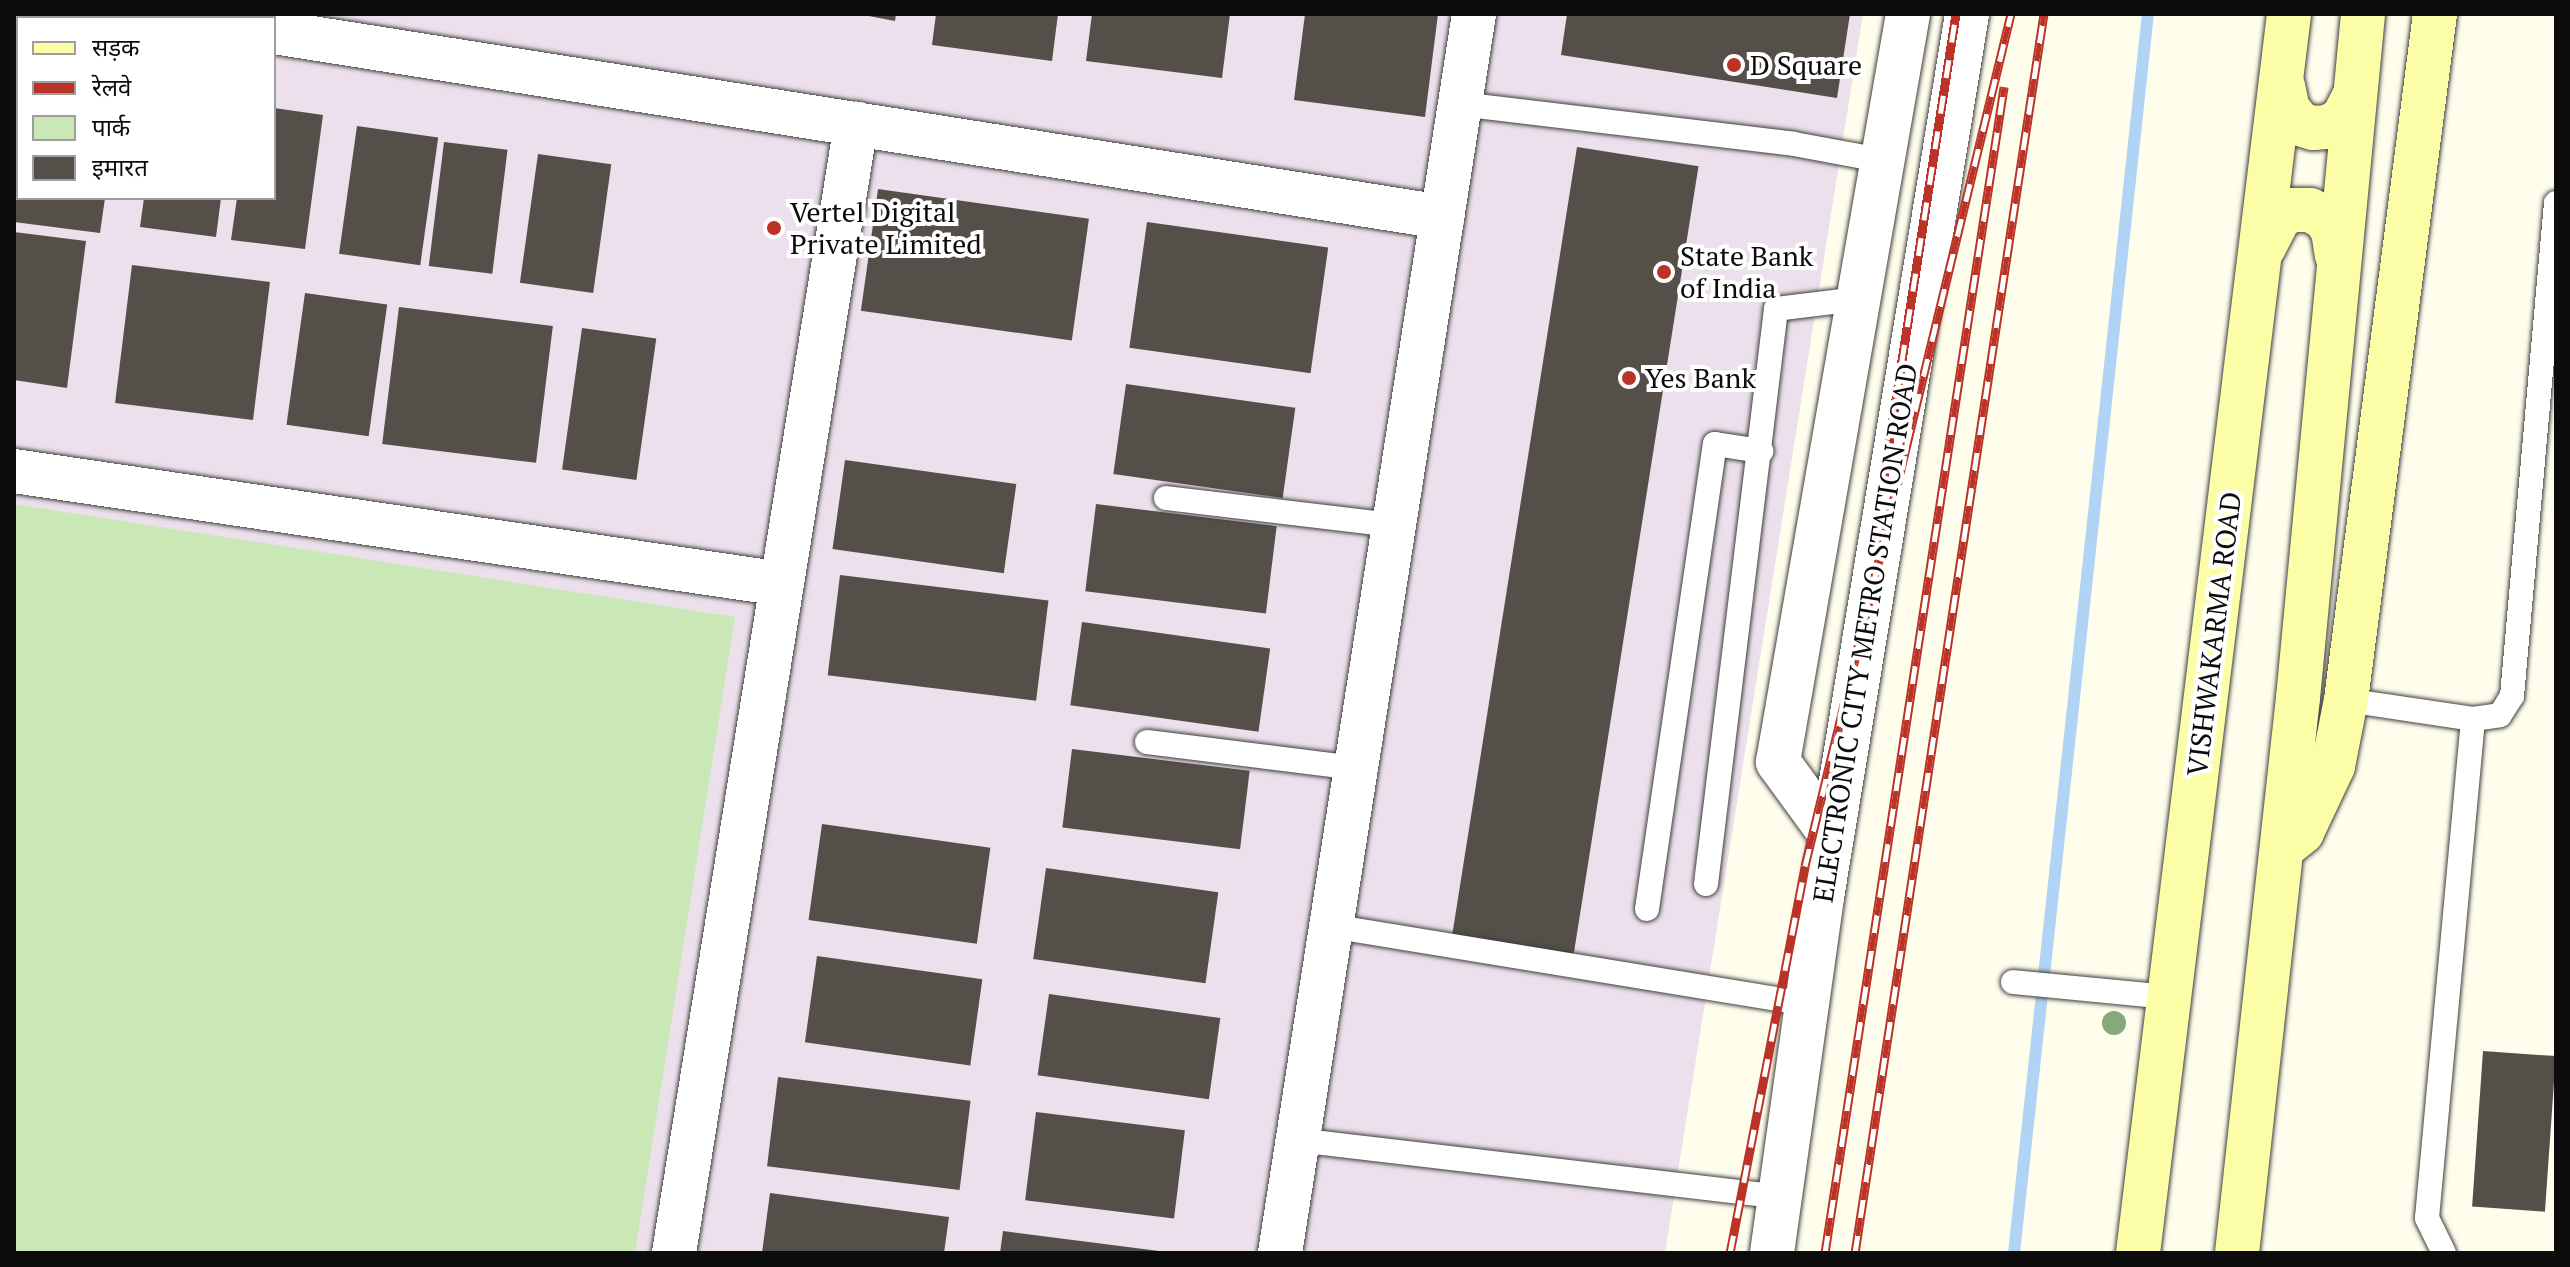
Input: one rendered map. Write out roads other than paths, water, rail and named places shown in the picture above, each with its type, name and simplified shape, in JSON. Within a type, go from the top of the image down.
[{"type":"main road","name":"VISHWAKARMA ROAD","points":[[2138,1253],[2264,247],[2289,14]]},
{"type":"main road","points":[[2237,1253],[2281,850],[2363,14]]},
{"type":"main road","points":[[2281,850],[2302,832],[2333,766],[2346,700],[2435,14]]},
{"type":"main road","points":[[2283,86],[2288,109],[2300,124],[2313,128],[2329,127],[2343,118],[2354,96]]},
{"type":"main road","points":[[2264,247],[2279,217],[2292,210],[2310,210],[2325,218],[2333,231],[2337,255]]},
{"type":"street","points":[[1280,1253],[1474,14]]},
{"type":"street","points":[[1832,836],[1778,762],[1880,160],[1908,14]]},
{"type":"street","name":"ELECTRONIC CITY METRO STATION ROAD","points":[[1772,1253],[1832,836],[1967,14]]},
{"type":"street","points":[[276,32],[1442,217]]},
{"type":"street","points":[[674,1253],[856,124]]},
{"type":"street","points":[[14,471],[782,584]]},
{"type":"lane","points":[[1460,104],[1794,144],[1880,160]]},
{"type":"lane","points":[[2346,700],[2473,719],[2500,715],[2512,696],[2556,203]]},
{"type":"lane","points":[[1706,884],[1776,309],[1857,299]]},
{"type":"lane","points":[[1647,909],[1715,444],[1761,451]]},
{"type":"lane","points":[[1166,498],[1394,525]]},
{"type":"lane","points":[[2444,1253],[2427,1218],[2473,719]]},
{"type":"lane","points":[[1147,742],[1356,768]]},
{"type":"lane","points":[[1331,926],[1808,1004]]},
{"type":"lane","points":[[2013,982],[2169,997]]},
{"type":"lane","points":[[1297,1140],[1780,1197]]},
{"type":"waterway","points":[[2014,1253],[2148,14]]},
{"type":"railway","points":[[1874,540],[1956,14]]},
{"type":"railway","points":[[1730,1253],[1805,866],[2011,14]]},
{"type":"railway","points":[[1855,1253],[2044,14]]},
{"type":"railway","points":[[1825,1253],[2004,87]]},
{"type":"place","name":"D Square","points":[[1734,65]]},
{"type":"place","name":"Vertel Digital Private Limited","points":[[774,228]]},
{"type":"place","name":"State Bank of India","points":[[1664,272]]},
{"type":"place","name":"Yes Bank","points":[[1629,378]]}]
